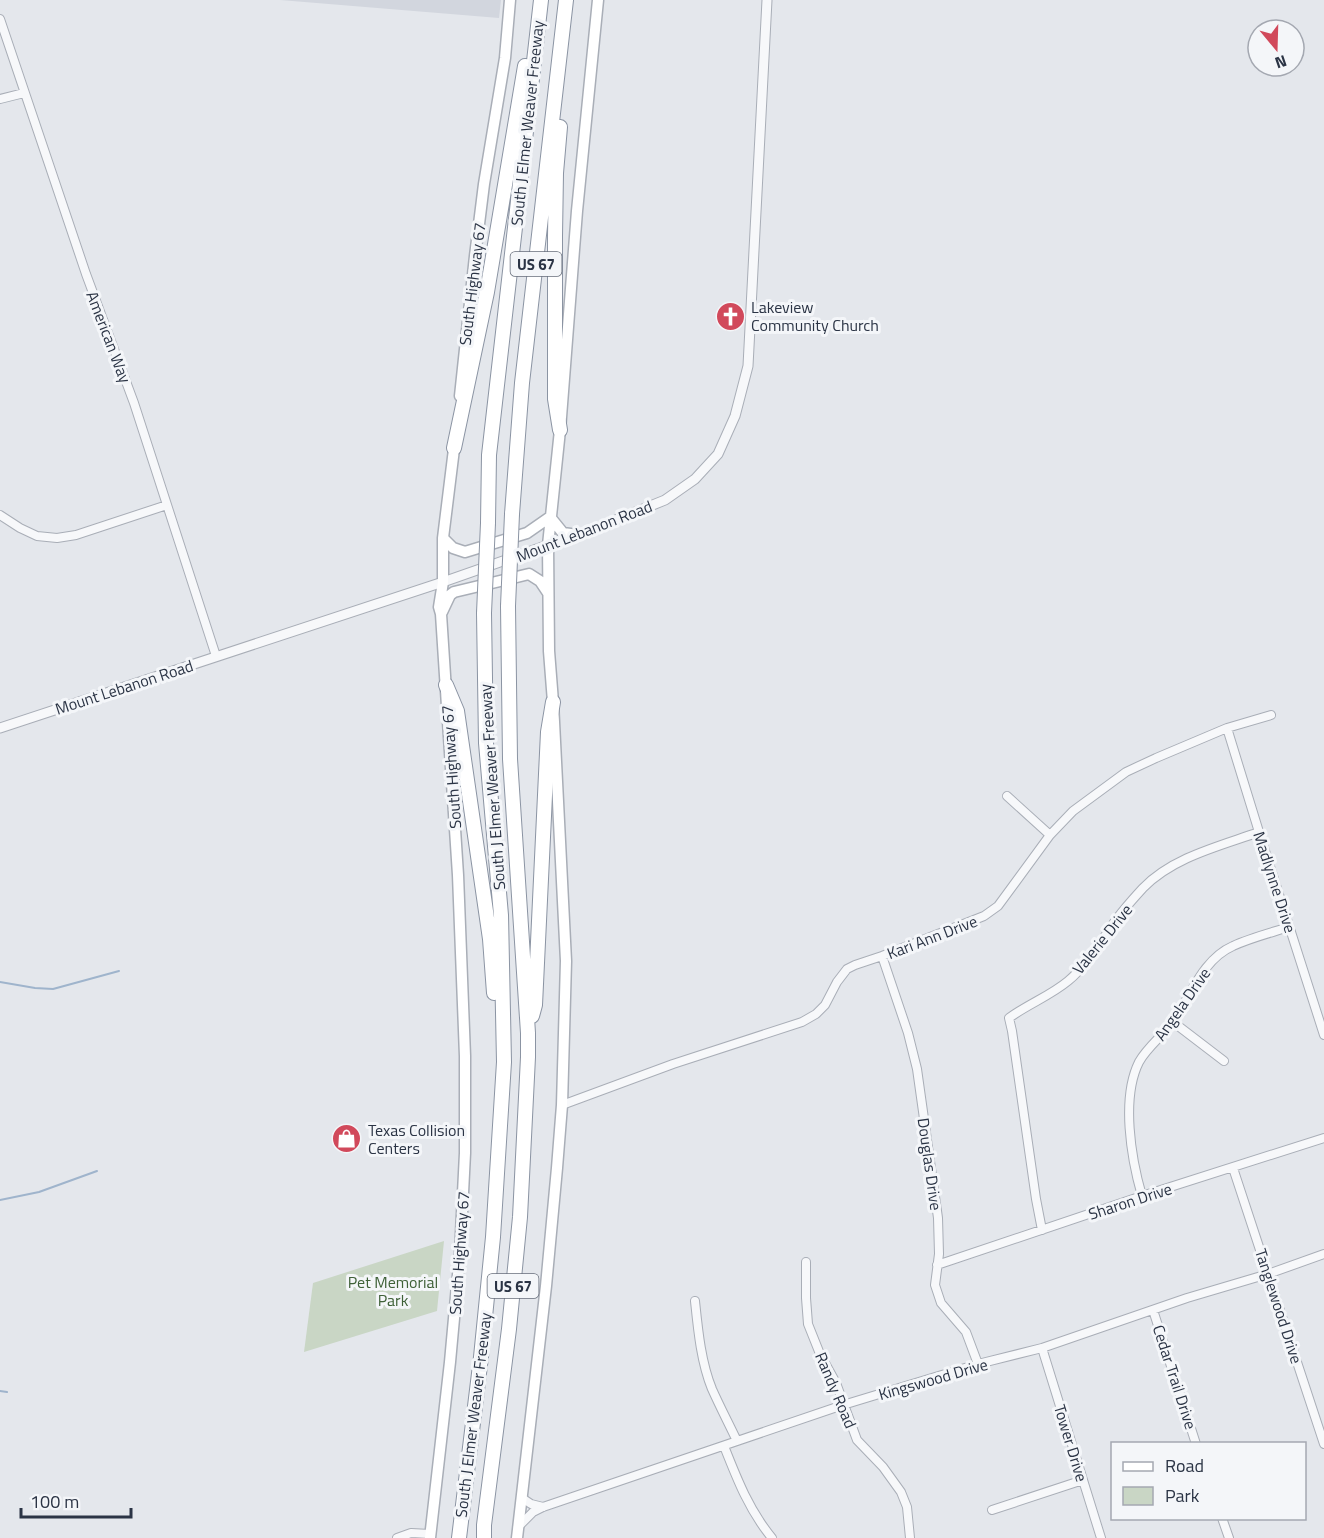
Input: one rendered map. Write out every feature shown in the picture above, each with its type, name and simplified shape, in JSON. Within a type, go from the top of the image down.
[{"type":"highway","name":"South J Elmer Weaver Freeway","points":[[459,1538],[493,1237],[504,1062],[501,915],[486,743],[484,613],[489,455],[541,0]]},
{"type":"highway","name":"South J Elmer Weaver Freeway","points":[[483,1538],[509,1329],[520,1217],[528,1033],[510,759],[508,606],[512,514],[522,383],[566,0]]},
{"type":"highway","points":[[560,430],[555,399],[555,236],[556,173],[568,35],[564,15]]},
{"type":"highway","points":[[454,448],[487,292],[526,63],[537,40]]},
{"type":"highway","points":[[446,685],[457,711],[490,939],[496,1018],[504,1062]]},
{"type":"highway","points":[[528,1033],[535,1005],[549,732],[553,702]]},
{"type":"main road","name":"South Highway 67","points":[[430,1536],[460,1253],[465,1153],[465,1056],[458,875],[439,607],[443,582],[443,538],[475,256],[505,58],[510,0]]},
{"type":"main road","points":[[518,1533],[548,1266],[562,1105],[566,961],[549,651],[548,546],[598,0]]},
{"type":"main road","points":[[550,517],[563,532],[578,535]]},
{"type":"main road","points":[[443,538],[453,548],[465,552],[527,533],[550,517]]},
{"type":"main road","points":[[441,614],[450,595],[454,592],[530,574],[540,581],[548,593]]},
{"type":"street","name":"Mount Lebanon Road","points":[[0,728],[548,546],[664,500],[695,479],[718,454],[735,416],[748,366],[767,0]]},
{"type":"street","name":"American Way","points":[[0,19],[86,274],[134,403],[216,656]]},
{"type":"street","points":[[0,99],[24,93]]},
{"type":"street","points":[[0,515],[37,536],[57,538],[76,535],[167,505]]},
{"type":"street","name":"Kari Ann Drive","points":[[562,1105],[673,1064],[802,1022],[816,1014],[825,1005],[837,982],[855,964],[882,956],[984,916],[999,906],[1050,835],[1073,811],[1126,772],[1227,728],[1271,715]]},
{"type":"street","name":"Madlynne Drive","points":[[1227,728],[1324,1035]]},
{"type":"street","points":[[1007,796],[1050,835]]},
{"type":"street","name":"Valerie Drive","points":[[1042,1230],[1009,1018],[1068,980],[1092,956],[1113,924],[1145,886],[1167,869],[1190,857],[1259,832]]},
{"type":"street","name":"Angela Drive","points":[[1142,1196],[1133,1152],[1128,1104],[1138,1064],[1173,1022],[1205,970],[1217,957],[1231,946],[1289,927]]},
{"type":"street","name":"Douglas Drive","points":[[882,956],[908,1033],[917,1070],[938,1218],[940,1243],[935,1286],[937,1295],[941,1304],[966,1332],[978,1364]]},
{"type":"street","points":[[1173,1022],[1224,1061]]},
{"type":"street","name":"Sharon Drive","points":[[937,1265],[1324,1138]]},
{"type":"street","name":"Tanglewood Drive","points":[[1233,1168],[1324,1444]]},
{"type":"street","name":"Kingswood Drive","points":[[518,1533],[533,1512],[543,1507],[843,1406],[978,1364],[1042,1348],[1324,1254]]},
{"type":"street","name":"Randy Road","points":[[806,1262],[808,1324],[820,1354],[836,1383],[857,1440],[883,1467],[900,1492],[907,1507],[910,1538]]},
{"type":"street","points":[[695,1301],[697,1329],[712,1388],[737,1441]]},
{"type":"street","name":"Cedar Trail Drive","points":[[1153,1310],[1196,1442]]},
{"type":"street","name":"Tower Drive","points":[[1042,1348],[1101,1538]]},
{"type":"street","points":[[724,1446],[744,1496],[772,1538]]},
{"type":"street","points":[[992,1510],[1083,1480]]},
{"type":"street","points":[[522,1498],[531,1504],[543,1507]]},
{"type":"street","points":[[1223,1520],[1229,1538]]},
{"type":"street","points":[[397,1538],[411,1533],[430,1536]]},
{"type":"shaded area","points":[[280,0],[501,0],[499,18]]},
{"type":"green space","name":"Pet Memorial Park","points":[[444,1241],[437,1311],[304,1352],[313,1283]]},
{"type":"waterway","points":[[0,982],[53,989],[119,971]]},
{"type":"waterway","points":[[0,1200],[39,1192],[97,1171]]},
{"type":"waterway","points":[[0,1391],[7,1392]]},
{"type":"place","name":"Lakeview Community Church","points":[[730,316]]},
{"type":"place","name":"Texas Collision Centers","points":[[347,1139]]}]
